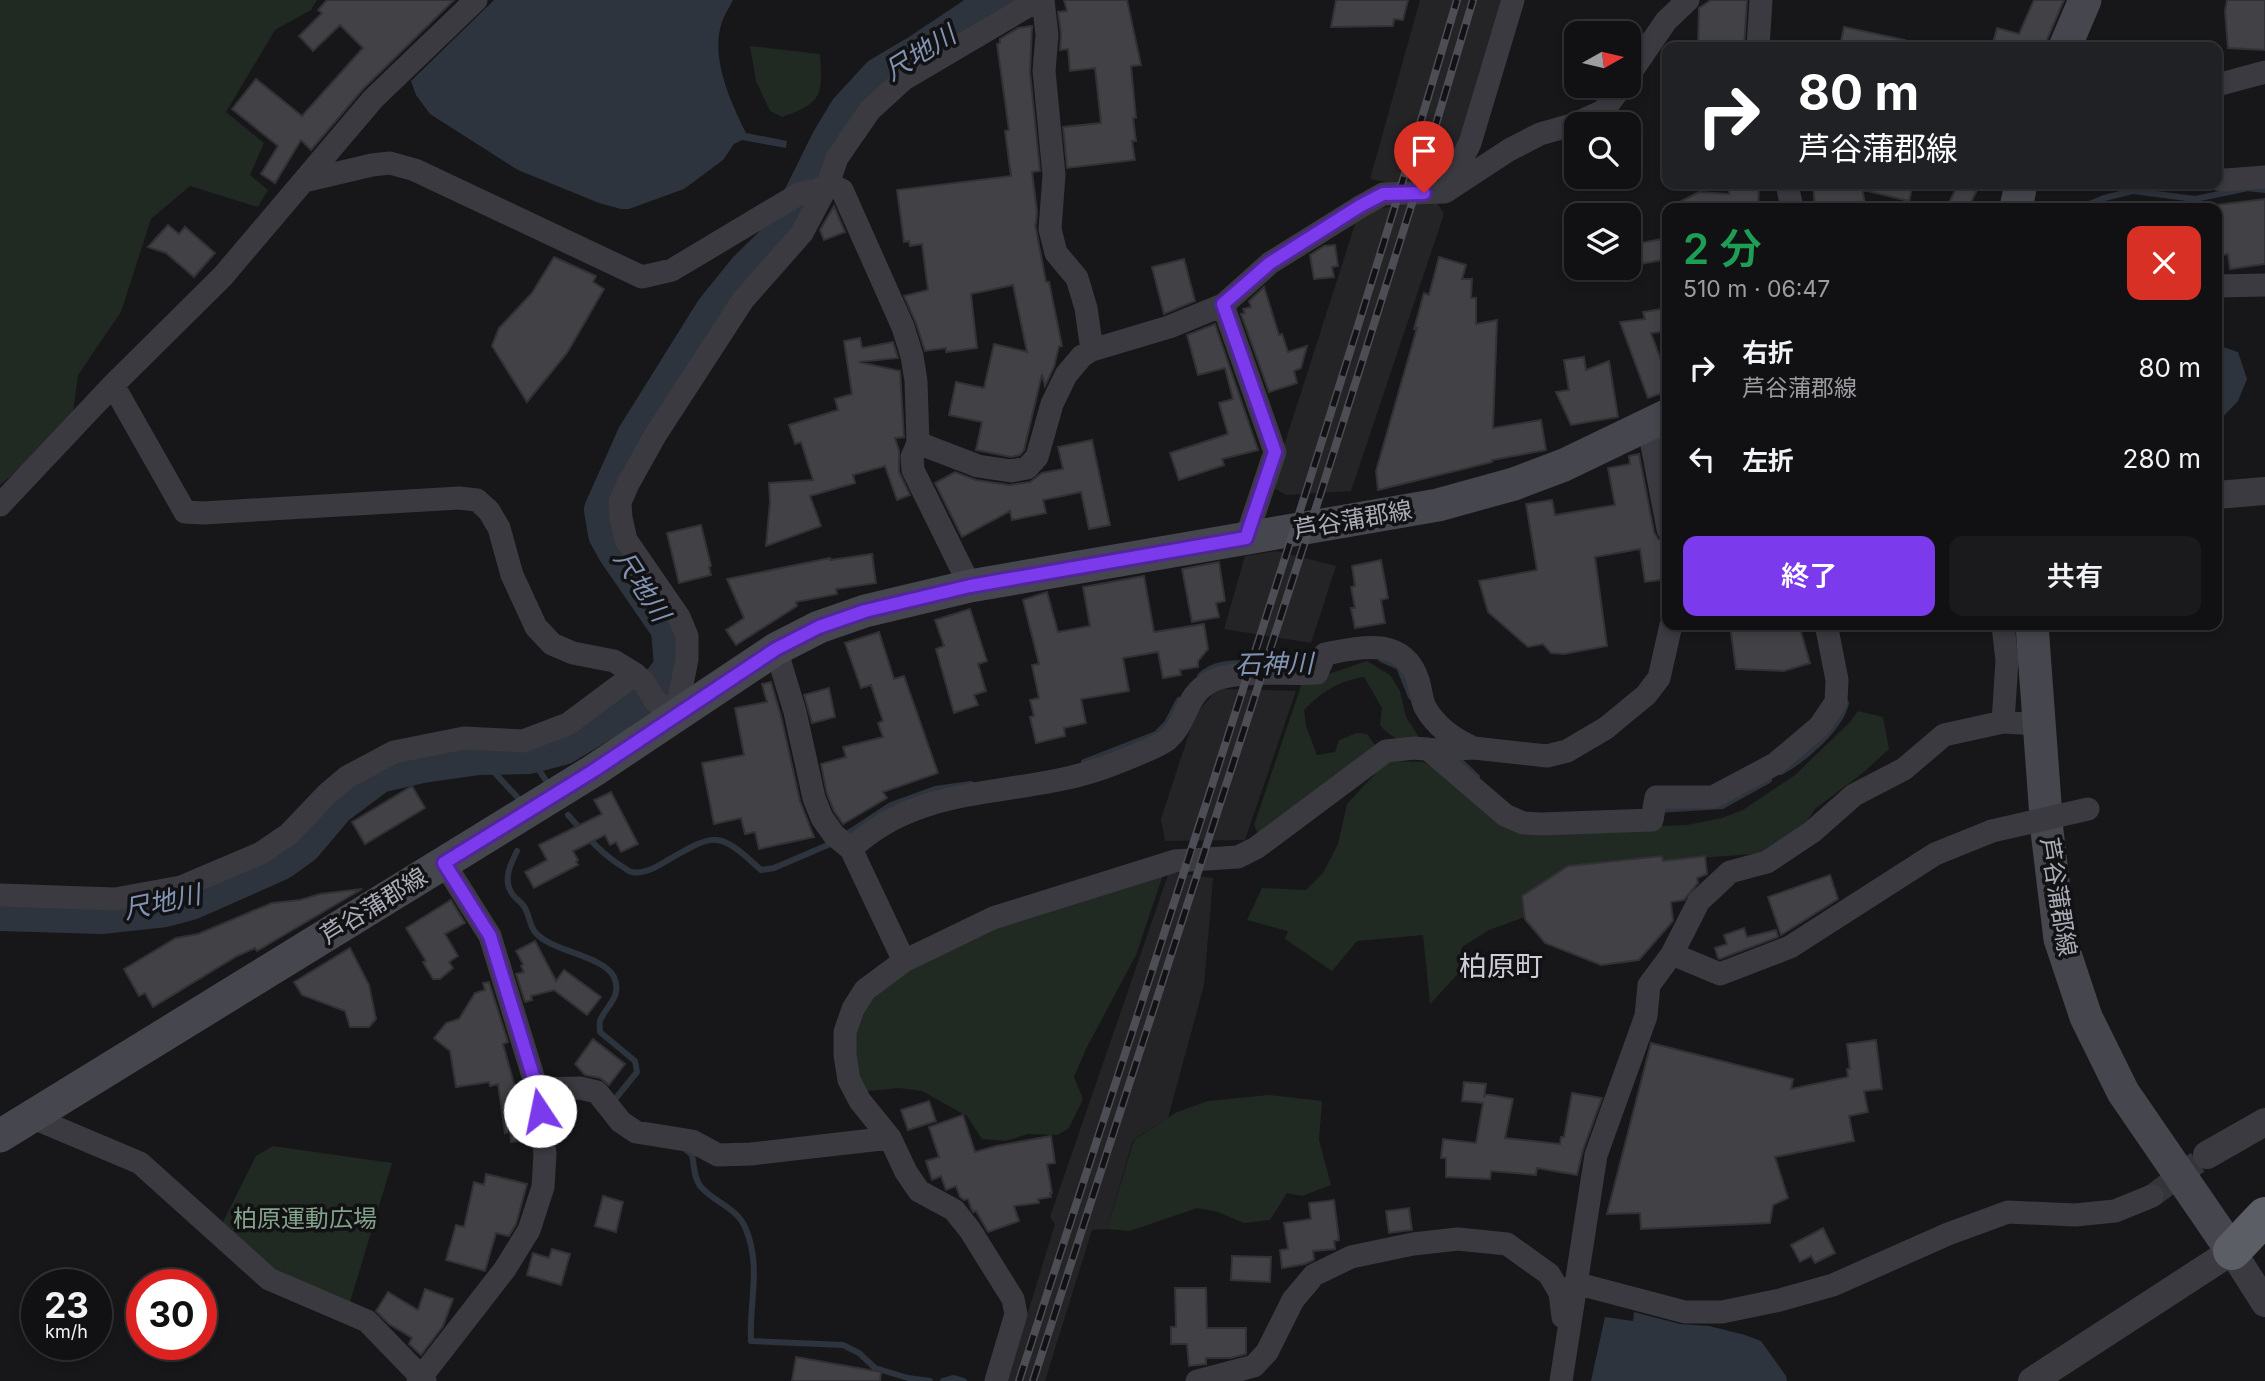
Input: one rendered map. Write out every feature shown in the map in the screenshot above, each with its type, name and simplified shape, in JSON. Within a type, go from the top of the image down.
[{"type":"highway","points":[[2248,1244],[2265,1216]]},
{"type":"main road","points":[[2068,42],[2085,0]]},
{"type":"main road","name":"芦谷蒲郡線","points":[[0,1136],[593,771],[653,693],[776,649],[819,627],[865,611],[970,586],[1438,505],[1484,493],[1564,465],[1658,419]]},
{"type":"main road","name":"芦谷蒲郡線","points":[[2032,630],[2047,831],[2060,939],[2086,1017],[2123,1092],[2248,1244]]},
{"type":"street","points":[[0,505],[113,385],[223,276],[373,99],[476,0]]},
{"type":"street","points":[[0,895],[115,899],[181,887],[261,853],[289,834],[327,794],[348,778],[394,751],[464,738],[523,741],[653,693],[687,659],[687,636],[679,617],[626,540],[620,502],[656,434],[743,300],[802,233],[814,189],[870,110],[904,79],[1040,0],[1047,35],[1044,71],[1054,174],[1050,229],[1056,253],[1077,278],[1086,308],[1092,350]]},
{"type":"street","points":[[1445,192],[1470,143],[1513,0]]},
{"type":"street","points":[[1642,56],[1666,21],[1688,0]]},
{"type":"street","points":[[1758,42],[1762,0]]},
{"type":"street","points":[[2222,84],[2265,72]]},
{"type":"street","points":[[918,443],[978,466],[1011,471],[1027,468],[1037,457],[1052,404],[1066,375],[1082,356],[1092,350],[1169,327],[1223,304],[1270,263],[1360,206],[1383,194],[1445,192],[1540,134],[1575,124],[1603,111],[1613,98]]},
{"type":"street","points":[[304,181],[390,163],[415,170],[642,278],[672,270],[814,189],[842,190],[903,327],[916,381],[918,443],[912,457],[913,470],[970,586]]},
{"type":"street","points":[[2222,180],[2265,177]]},
{"type":"street","points":[[2222,286],[2265,285]]},
{"type":"street","points":[[1223,304],[1275,452],[1246,538]]},
{"type":"street","points":[[113,385],[185,512],[459,498],[477,500],[489,511],[499,528],[513,575],[536,626],[552,644],[573,653],[614,661],[653,693]]},
{"type":"street","points":[[1658,419],[1662,463]]},
{"type":"street","points":[[2222,495],[2265,491]]},
{"type":"street","points":[[996,1381],[1016,1314],[1013,1299],[970,1230],[954,1210],[919,1191],[906,1172],[890,1138],[860,1101],[849,1080],[845,1032],[853,1009],[865,990],[904,961],[993,918],[1175,861],[1238,857],[1256,848],[1386,751],[1414,748],[1449,749],[1547,756],[1567,751],[1606,728],[1646,695],[1659,678],[1670,630]]},
{"type":"street","points":[[1449,749],[1505,815],[1523,823],[1652,820],[1656,797],[1713,797],[1775,764],[1820,726],[1836,702],[1837,680],[1826,630]]},
{"type":"street","points":[[2003,722],[2007,661],[2004,630]]},
{"type":"street","points":[[844,844],[865,837],[890,819],[947,798],[1037,785],[1100,769],[1167,741],[1178,727],[1196,692],[1212,681],[1230,674],[1292,675],[1369,646],[1401,654],[1410,664],[1418,680],[1424,705],[1438,725],[1452,738],[1449,749]]},
{"type":"street","points":[[776,649],[795,712],[814,798],[822,818],[844,844],[904,961]]},
{"type":"street","points":[[1561,1381],[1596,1155],[1646,1016],[1649,985],[1672,954],[1699,901],[1730,872],[1768,862],[1812,832],[1854,795],[1904,769],[1944,735],[2003,722],[2038,724]]},
{"type":"street","points":[[1672,954],[1720,974],[1790,947],[1935,854],[1992,831],[2088,809]]},
{"type":"street","points":[[30,1117],[140,1163],[269,1279],[368,1321],[420,1380],[505,1269],[529,1230],[544,1187],[545,1154],[537,1089],[490,936],[444,863]]},
{"type":"street","points":[[537,1089],[580,1088],[597,1092],[621,1122],[636,1132],[692,1141],[718,1155],[751,1154],[890,1138]]},
{"type":"street","points":[[2207,1155],[2265,1122]]},
{"type":"street","points":[[1575,1283],[1685,1312],[1721,1312],[1780,1300],[1833,1284],[1948,1234],[2008,1212],[2075,1215],[2115,1210],[2152,1196]]},
{"type":"street","points":[[1197,1381],[1254,1366],[1267,1352],[1293,1300],[1314,1275],[1350,1257],[1413,1244],[1458,1239],[1507,1244],[1549,1274],[1560,1293],[1561,1314],[1569,1326]]},
{"type":"street","points":[[2032,1381],[2248,1244],[2265,1303]]},
{"type":"shaded area","points":[[494,0],[733,0],[722,22],[719,38],[721,67],[729,95],[746,133],[787,141],[786,148],[742,140],[734,144],[723,160],[684,189],[629,209],[599,203],[518,170],[430,114],[416,95],[411,81]]},
{"type":"shaded area","points":[[1420,0],[1504,0],[1450,173],[1444,183],[1390,183],[1370,179]]},
{"type":"shaded area","points":[[1436,201],[1444,214],[1351,491],[1286,495],[1271,486],[1357,218],[1367,210]]},
{"type":"shaded area","points":[[2222,347],[2238,352],[2247,379],[2238,401],[2222,418]]},
{"type":"shaded area","points":[[1277,551],[1336,566],[1311,643],[1224,629],[1245,556]]},
{"type":"shaded area","points":[[1221,689],[1296,691],[1245,840],[1165,841],[1161,819],[1195,715],[1214,693]]},
{"type":"shaded area","points":[[1169,872],[1213,878],[1204,985],[1168,1118],[1133,1140],[1107,1229],[1092,1230],[1045,1381],[1007,1381],[1055,1224],[1050,1217]]},
{"type":"shaded area","points":[[1634,1312],[1680,1324],[1709,1326],[1761,1341],[1787,1381],[1591,1381],[1605,1317],[1633,1321]]},
{"type":"green space","points":[[0,0],[317,0],[311,10],[275,30],[226,112],[264,143],[250,175],[268,190],[258,207],[190,186],[151,219],[121,312],[78,375],[73,412],[21,468],[0,485]]},
{"type":"green space","points":[[750,46],[820,54],[821,79],[818,95],[806,107],[782,117],[770,111],[756,81]]},
{"type":"green space","points":[[1367,661],[1390,675],[1400,691],[1406,717],[1422,742],[1399,739],[1380,725],[1382,708],[1364,677],[1331,688],[1304,710],[1306,726],[1317,755],[1335,752],[1339,740],[1357,733],[1367,734],[1375,745],[1259,836],[1254,825],[1302,683]]},
{"type":"green space","points":[[1858,711],[1883,717],[1889,749],[1864,772],[1815,809],[1797,836],[1768,853],[1683,859],[1489,930],[1462,947],[1457,975],[1430,1004],[1423,935],[1357,941],[1332,971],[1285,939],[1288,931],[1247,920],[1262,888],[1306,890],[1323,873],[1338,844],[1347,804],[1387,761],[1424,762],[1448,777],[1500,825],[1531,831],[1687,825],[1722,818],[1743,810],[1795,775]]},
{"type":"green space","points":[[1164,872],[1136,955],[1074,1077],[1083,1099],[1069,1128],[1058,1135],[1028,1134],[1006,1141],[982,1139],[967,1116],[922,1091],[899,1088],[867,1091],[857,1078],[851,1036],[862,1009],[909,965],[995,926]]},
{"type":"green space","points":[[1269,1095],[1322,1101],[1319,1140],[1331,1185],[1302,1196],[1287,1193],[1270,1220],[1244,1223],[1218,1212],[1197,1208],[1130,1231],[1107,1229],[1134,1140],[1177,1112],[1208,1101]]},
{"type":"green space","name":"柏原運動広場","points":[[273,1146],[392,1163],[347,1312],[269,1279],[221,1226],[256,1156]]},
{"type":"building","points":[[327,0],[454,0],[363,89],[311,150],[301,140],[275,183],[261,174],[278,146],[232,109],[256,79],[302,116],[363,48],[340,25],[313,51],[299,36],[322,13],[318,10]]},
{"type":"building","points":[[1064,0],[1127,0],[1141,65],[1131,66],[1136,118],[1133,118],[1136,141],[1132,141],[1135,160],[1067,168],[1063,127],[1101,123],[1095,68],[1070,71],[1068,49],[1060,50],[1058,12],[1067,11]]},
{"type":"building","points":[[1336,0],[1408,0],[1403,20],[1394,19],[1393,26],[1331,27]]},
{"type":"building","points":[[1711,0],[1747,0],[1744,42],[1698,42],[1699,8]]},
{"type":"building","points":[[2034,0],[2064,0],[2046,42],[1993,42],[1997,28],[2019,34]]},
{"type":"building","points":[[2227,0],[2265,0],[2265,50],[2228,48],[2225,11]]},
{"type":"building","points":[[1032,26],[1030,72],[1040,171],[1032,172],[1037,211],[1035,224],[1062,346],[1059,346],[1054,367],[1045,386],[1042,374],[1024,450],[1020,455],[1011,457],[976,450],[982,422],[949,415],[956,382],[984,388],[994,344],[1027,352],[1013,285],[971,294],[977,348],[946,352],[946,348],[925,351],[904,296],[928,290],[922,244],[910,246],[909,241],[904,242],[897,190],[1011,176],[1005,131],[1009,130],[997,44],[1000,39],[1018,28]]},
{"type":"building","points":[[1844,27],[1905,40],[1905,42],[1841,42]]},
{"type":"building","points":[[1729,189],[1759,189],[1758,203],[1678,203],[1699,192],[1729,194]]},
{"type":"building","points":[[1813,189],[1862,189],[1865,203],[1815,203]]},
{"type":"building","points":[[1863,189],[1912,189],[1909,201]]},
{"type":"building","points":[[1956,189],[1978,189],[1970,203],[1949,203]]},
{"type":"building","points":[[2265,199],[2265,264],[2230,269],[2228,254],[2222,255],[2222,204]]},
{"type":"building","points":[[834,206],[845,232],[824,240],[820,230]]},
{"type":"building","points":[[168,225],[179,234],[185,227],[215,253],[194,277],[166,253],[148,247]]},
{"type":"building","points":[[1662,239],[1662,260],[1641,264],[1641,243]]},
{"type":"building","points":[[1335,245],[1338,266],[1332,267],[1334,277],[1314,279],[1310,255],[1324,246]]},
{"type":"building","points":[[554,257],[596,276],[593,282],[604,289],[567,353],[527,402],[492,346],[499,328],[532,293]]},
{"type":"building","points":[[1439,257],[1466,265],[1462,279],[1472,279],[1471,298],[1476,298],[1476,324],[1497,320],[1493,428],[1541,420],[1546,450],[1492,460],[1378,490],[1376,471],[1417,328],[1414,329],[1424,293],[1429,295]]},
{"type":"building","points":[[1184,259],[1195,301],[1164,314],[1152,267]]},
{"type":"building","points":[[1264,287],[1279,335],[1282,334],[1288,352],[1307,346],[1301,368],[1294,371],[1297,383],[1269,392],[1241,314],[1245,313],[1243,309],[1251,307],[1249,301]]},
{"type":"building","points":[[1662,309],[1662,332],[1651,333],[1662,363],[1662,393],[1648,398],[1620,322],[1645,319],[1643,312]]},
{"type":"building","points":[[1215,324],[1258,450],[1222,459],[1224,465],[1179,480],[1170,453],[1228,434],[1219,403],[1233,399],[1225,368],[1198,375],[1187,335]]},
{"type":"building","points":[[860,338],[862,348],[893,342],[898,358],[859,362],[900,371],[904,437],[895,438],[899,451],[899,472],[910,495],[897,500],[885,466],[853,475],[855,483],[810,496],[821,526],[766,546],[769,483],[813,480],[801,442],[795,444],[789,425],[838,410],[835,399],[852,394],[844,341]]},
{"type":"building","points":[[1584,357],[1586,370],[1609,361],[1618,417],[1571,425],[1556,392],[1569,390],[1564,360]]},
{"type":"building","points":[[1092,440],[1110,525],[1089,529],[1081,492],[1043,500],[1046,513],[1012,520],[1010,511],[962,537],[935,483],[955,472],[976,480],[1009,485],[1030,482],[1042,473],[1063,469],[1058,447]]},
{"type":"building","points":[[1639,454],[1654,532],[1662,541],[1662,580],[1645,582],[1640,549],[1595,557],[1607,646],[1564,654],[1551,653],[1543,644],[1528,647],[1488,612],[1479,581],[1537,570],[1526,504],[1552,500],[1555,515],[1615,505],[1608,468],[1630,464],[1629,456]]},
{"type":"building","points":[[701,525],[711,575],[679,583],[667,533]]},
{"type":"building","points":[[872,554],[876,583],[836,589],[837,594],[796,602],[797,606],[736,645],[726,630],[744,618],[727,579],[830,558]]},
{"type":"building","points":[[1381,560],[1388,598],[1381,600],[1385,623],[1355,628],[1351,608],[1355,608],[1351,587],[1355,586],[1352,566]]},
{"type":"building","points":[[1219,562],[1225,601],[1216,603],[1219,617],[1192,622],[1182,569]]},
{"type":"building","points":[[1144,576],[1154,632],[1204,624],[1208,649],[1198,661],[1198,667],[1180,670],[1181,675],[1163,678],[1158,652],[1123,658],[1129,691],[1081,699],[1086,723],[1064,728],[1065,736],[1036,743],[1030,717],[1034,716],[1030,700],[1039,698],[1032,665],[1039,664],[1023,600],[1047,592],[1058,632],[1090,626],[1083,587]]},
{"type":"building","points":[[970,609],[987,661],[978,664],[986,691],[974,695],[978,705],[954,713],[936,649],[944,646],[935,620]]},
{"type":"building","points":[[1731,630],[1800,630],[1810,663],[1784,671],[1736,669]]},
{"type":"building","points":[[879,632],[894,679],[904,676],[938,773],[883,792],[887,798],[843,824],[827,794],[821,764],[846,757],[843,747],[883,737],[878,723],[883,721],[871,685],[861,688],[845,643]]},
{"type":"building","points":[[771,682],[800,801],[814,837],[759,849],[755,832],[745,834],[741,818],[714,824],[702,763],[744,755],[735,708],[767,702],[762,684]]},
{"type":"building","points":[[829,688],[835,717],[812,723],[804,695]]},
{"type":"building","points":[[412,786],[425,808],[365,844],[352,822]]},
{"type":"building","points":[[611,792],[638,844],[621,852],[616,842],[610,845],[605,835],[573,851],[578,865],[534,888],[525,872],[547,860],[539,845],[602,814],[594,800]]},
{"type":"building","points":[[1662,856],[1663,861],[1705,856],[1707,874],[1697,878],[1698,883],[1684,900],[1671,902],[1673,921],[1639,960],[1601,965],[1545,943],[1525,919],[1522,896],[1568,866]]},
{"type":"building","points":[[1830,875],[1838,899],[1781,935],[1768,897]]},
{"type":"building","points":[[362,889],[257,951],[255,948],[237,956],[153,1007],[145,993],[139,996],[124,969],[176,938],[198,934],[272,903]]},
{"type":"building","points":[[451,900],[465,923],[445,934],[458,956],[449,962],[453,968],[440,979],[433,979],[423,962],[426,961],[406,928]]},
{"type":"building","points":[[1744,928],[1747,937],[1776,930],[1778,937],[1718,958],[1715,948],[1727,944],[1724,935]]},
{"type":"building","points":[[535,941],[556,981],[564,970],[601,997],[587,1015],[554,990],[531,996],[532,1000],[525,1002],[516,974],[524,972],[521,966],[523,964],[516,951]]},
{"type":"building","points":[[350,948],[369,985],[376,1019],[369,1027],[350,1027],[345,1011],[302,995],[294,982]]},
{"type":"building","points":[[489,982],[508,1042],[503,1044],[519,1102],[524,1101],[529,1140],[511,1142],[510,1132],[505,1133],[498,1084],[490,1086],[489,1082],[456,1087],[450,1051],[434,1038],[446,1023],[459,1019],[475,993],[485,990],[483,983]]},
{"type":"building","points":[[593,1039],[625,1064],[609,1085],[600,1078],[585,1075],[575,1064]]},
{"type":"building","points":[[1876,1040],[1882,1089],[1864,1091],[1868,1112],[1849,1116],[1854,1141],[1775,1157],[1788,1198],[1773,1205],[1770,1223],[1641,1229],[1640,1213],[1607,1214],[1651,1043],[1793,1079],[1791,1089],[1848,1077],[1847,1069],[1850,1069],[1847,1044]]},
{"type":"building","points":[[1464,1082],[1486,1084],[1484,1098],[1485,1094],[1513,1099],[1505,1138],[1560,1144],[1561,1137],[1564,1137],[1572,1093],[1602,1098],[1577,1175],[1537,1168],[1536,1175],[1491,1171],[1490,1179],[1446,1177],[1446,1158],[1441,1158],[1443,1139],[1476,1143],[1483,1103],[1462,1101]]},
{"type":"building","points":[[929,1101],[936,1121],[908,1130],[901,1110]]},
{"type":"building","points":[[963,1115],[975,1152],[1051,1136],[1055,1163],[1047,1164],[1051,1197],[1038,1199],[1039,1203],[1014,1206],[1019,1221],[988,1232],[976,1211],[973,1212],[968,1199],[960,1197],[956,1186],[946,1190],[941,1176],[932,1180],[926,1161],[939,1157],[929,1127]]},
{"type":"building","points":[[486,1174],[527,1184],[516,1224],[509,1236],[496,1233],[485,1271],[446,1260],[456,1225],[464,1227],[474,1182],[484,1185]]},
{"type":"building","points":[[603,1196],[623,1202],[616,1232],[595,1226]]},
{"type":"building","points":[[1334,1200],[1339,1240],[1334,1241],[1335,1249],[1313,1251],[1314,1260],[1282,1268],[1280,1250],[1288,1249],[1284,1223],[1311,1219],[1309,1203]]},
{"type":"building","points":[[1409,1208],[1412,1230],[1389,1233],[1386,1211]]},
{"type":"building","points":[[1823,1228],[1835,1253],[1815,1263],[1811,1256],[1800,1262],[1791,1245]]},
{"type":"building","points":[[552,1249],[570,1254],[561,1285],[527,1275],[533,1253],[549,1258]]},
{"type":"building","points":[[1232,1256],[1271,1257],[1270,1282],[1231,1280]]},
{"type":"building","points":[[1175,1288],[1206,1288],[1207,1328],[1246,1328],[1246,1354],[1231,1358],[1206,1358],[1206,1364],[1189,1366],[1187,1344],[1171,1344],[1171,1327],[1176,1327]]},
{"type":"building","points":[[425,1289],[453,1299],[443,1326],[421,1355],[409,1344],[412,1338],[389,1324],[376,1311],[388,1292],[418,1310]]},
{"type":"building","points":[[796,1357],[881,1372],[880,1381],[792,1381]]},
{"type":"waterway","name":"尺地川","points":[[0,912],[101,915],[165,908],[191,901],[281,861],[303,845],[336,806],[379,774],[422,764],[479,756],[529,755],[563,746],[662,682],[673,667],[670,629],[617,552],[607,534],[603,510],[636,436],[714,311],[748,269],[784,234],[830,141],[848,111],[880,76],[976,15],[1006,0]]},
{"type":"waterway","name":"石神川","points":[[2092,203],[2133,191],[2195,199],[2248,188],[2265,190]]},
{"type":"waterway","name":"石神川","points":[[1381,659],[1399,667],[1411,697]]},
{"type":"waterway","name":"石神川","points":[[1270,662],[1301,663]]},
{"type":"waterway","name":"石神川","points":[[1200,676],[1216,666],[1249,663]]},
{"type":"waterway","name":"石神川","points":[[1084,762],[1156,734],[1167,723],[1179,700]]},
{"type":"waterway","name":"石神川","points":[[1781,772],[1829,733],[1846,703]]},
{"type":"waterway","name":"石神川","points":[[529,755],[545,779]]},
{"type":"waterway","name":"石神川","points":[[1454,755],[1477,777]]},
{"type":"waterway","points":[[479,756],[519,799]]},
{"type":"waterway","name":"石神川","points":[[1657,810],[1722,806],[1769,780]]},
{"type":"waterway","name":"石神川","points":[[844,836],[891,805],[935,789],[971,784]]},
{"type":"waterway","name":"石神川","points":[[568,815],[607,856],[629,871],[636,872],[652,869],[705,841],[715,840],[734,847],[761,870],[774,868],[835,842]]},
{"type":"waterway","points":[[517,851],[509,871],[509,887],[525,908],[535,932],[543,939],[599,964],[614,977],[615,996],[602,1016],[600,1032],[635,1061],[637,1072],[616,1098]]},
{"type":"waterway","points":[[684,1148],[692,1155],[699,1184],[737,1215],[750,1241],[754,1270],[751,1341],[843,1345],[859,1353],[875,1368],[908,1378],[930,1381]]},
{"type":"waterway","points":[[943,1381],[954,1378],[964,1381]]},
{"type":"tunnel","points":[[2152,1196],[2207,1155]]},
{"type":"railway","points":[[1019,1381],[1297,519],[1457,0]]},
{"type":"railway","points":[[1033,1381],[1322,489],[1473,0]]},
{"type":"district","name":"柏原町","points":[[1501,966]]},
{"type":"route","points":[[540,1111],[537,1089],[490,936],[444,863],[593,771],[776,649],[819,627],[865,611],[970,586],[1246,538],[1275,452],[1223,304],[1270,263],[1360,206],[1383,194],[1424,193]]}]
